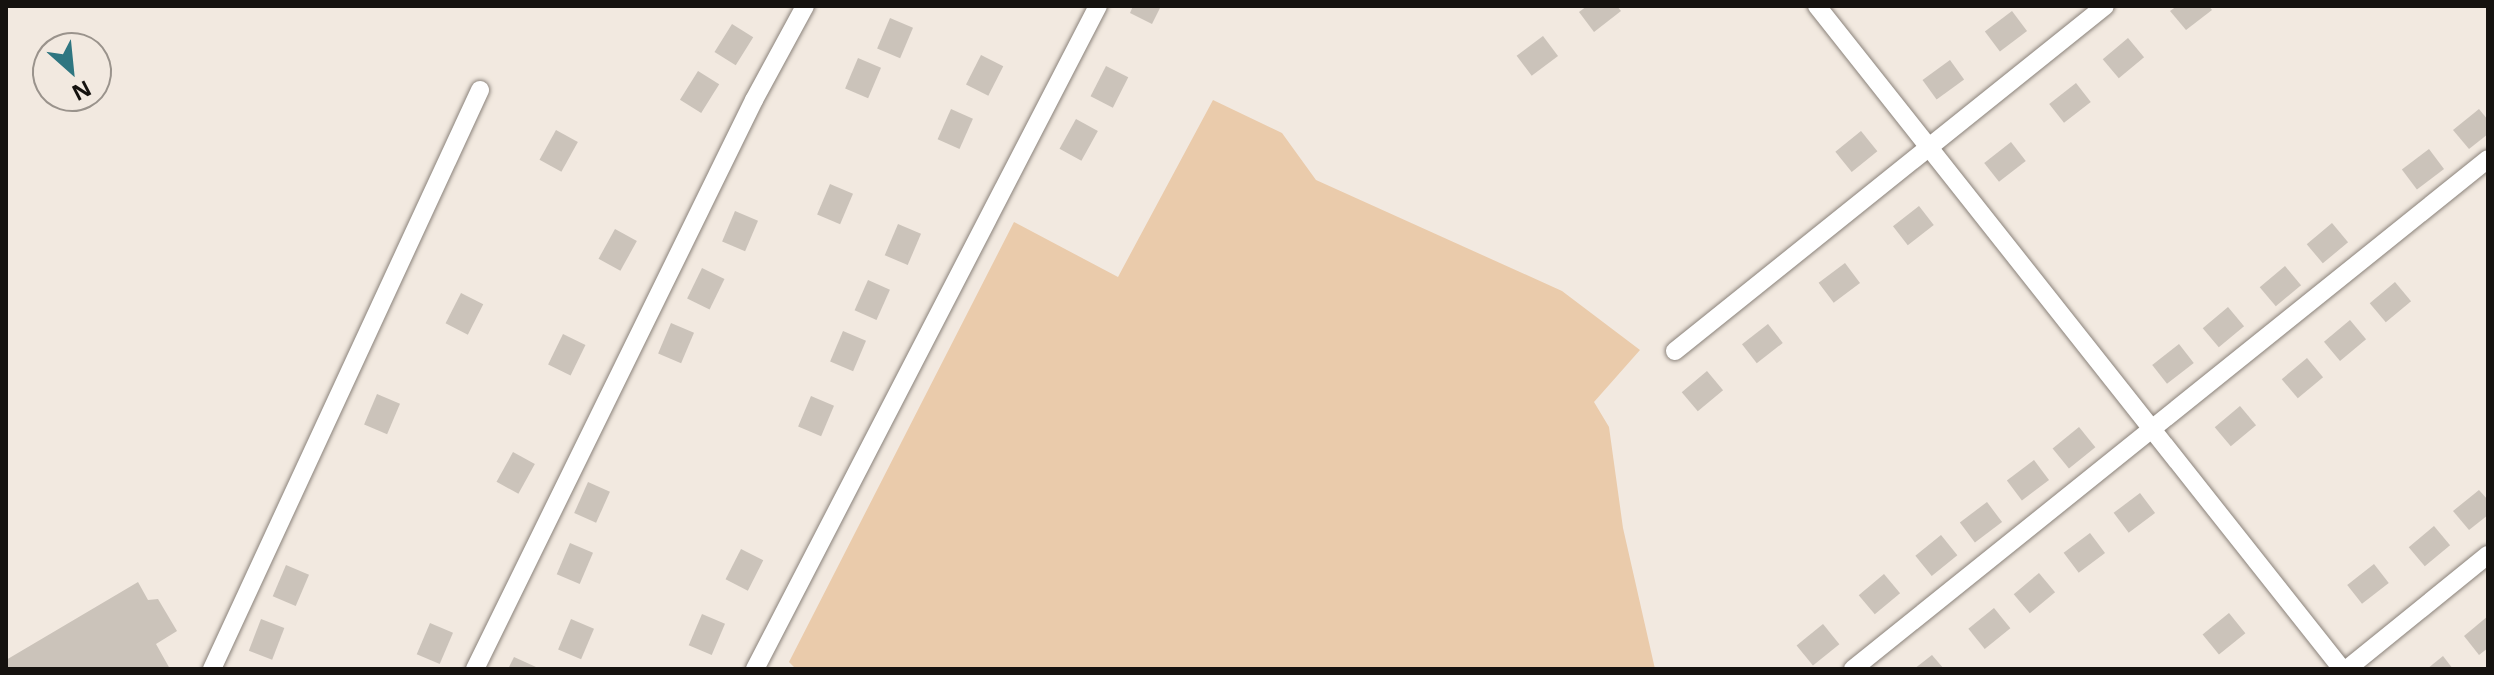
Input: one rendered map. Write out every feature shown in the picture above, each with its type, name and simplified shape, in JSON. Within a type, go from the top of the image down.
[{"type":"street","points":[[475,669],[754,100],[805,6]]},
{"type":"street","points":[[755,669],[1098,6]]},
{"type":"street","points":[[1817,6],[2345,669],[2488,555]]},
{"type":"street","points":[[1675,351],[1931,149],[2105,6]]},
{"type":"street","points":[[212,669],[480,90]]},
{"type":"street","points":[[1853,669],[2488,159]]},
{"type":"shaded area","points":[[1213,100],[1282,133],[1316,180],[1562,291],[1640,350],[1594,402],[1609,427],[1623,528],[1655,669],[796,669],[789,662],[1014,222],[1118,277]]},
{"type":"building","points":[[1133,6],[1161,6],[1152,24],[1130,13]]},
{"type":"building","points":[[1587,6],[1617,6],[1621,11],[1594,32],[1579,12]]},
{"type":"building","points":[[2177,6],[2209,6],[2212,10],[2186,30],[2170,11]]},
{"type":"building","points":[[2012,11],[2027,31],[2000,51],[1985,31]]},
{"type":"building","points":[[890,18],[913,28],[900,58],[877,48]]},
{"type":"building","points":[[732,24],[753,37],[736,65],[715,52]]},
{"type":"building","points":[[1543,36],[1558,56],[1532,76],[1517,56]]},
{"type":"building","points":[[2128,38],[2144,57],[2119,78],[2103,59]]},
{"type":"building","points":[[981,55],[1003,66],[988,96],[966,84]]},
{"type":"building","points":[[858,58],[881,68],[868,98],[845,88]]},
{"type":"building","points":[[1950,60],[1964,79],[1937,99],[1922,80]]},
{"type":"building","points":[[1106,66],[1128,77],[1113,108],[1091,96]]},
{"type":"building","points":[[698,71],[719,84],[701,113],[680,100]]},
{"type":"building","points":[[2076,83],[2091,102],[2064,123],[2049,104]]},
{"type":"building","points":[[951,109],[973,119],[960,149],[938,139]]},
{"type":"building","points":[[2479,109],[2488,120],[2488,134],[2469,149],[2453,130]]},
{"type":"building","points":[[1076,119],[1098,131],[1081,161],[1060,149]]},
{"type":"building","points":[[556,130],[578,142],[561,172],[540,160]]},
{"type":"building","points":[[1861,131],[1877,151],[1852,172],[1835,152]]},
{"type":"building","points":[[2011,142],[2026,161],[1999,182],[1984,163]]},
{"type":"building","points":[[2429,149],[2444,169],[2417,189],[2402,169]]},
{"type":"building","points":[[830,184],[853,194],[840,224],[817,214]]},
{"type":"building","points":[[1919,206],[1934,225],[1908,245],[1893,226]]},
{"type":"building","points":[[735,211],[758,221],[745,251],[722,241]]},
{"type":"building","points":[[2332,223],[2348,242],[2323,263],[2307,244]]},
{"type":"building","points":[[898,224],[921,234],[908,265],[885,255]]},
{"type":"building","points":[[615,229],[637,241],[620,271],[599,259]]},
{"type":"building","points":[[1845,263],[1860,283],[1834,303],[1819,283]]},
{"type":"building","points":[[2285,266],[2301,285],[2276,306],[2260,287]]},
{"type":"building","points":[[702,268],[724,279],[710,310],[687,299]]},
{"type":"building","points":[[868,280],[890,290],[877,320],[855,310]]},
{"type":"building","points":[[2395,282],[2411,301],[2386,322],[2370,303]]},
{"type":"building","points":[[461,293],[483,304],[468,335],[446,323]]},
{"type":"building","points":[[2228,307],[2244,326],[2219,347],[2203,328]]},
{"type":"building","points":[[2350,320],[2366,339],[2340,361],[2324,342]]},
{"type":"building","points":[[671,323],[694,333],[681,363],[658,353]]},
{"type":"building","points":[[1768,324],[1783,343],[1757,363],[1742,344]]},
{"type":"building","points":[[843,331],[866,341],[853,371],[830,361]]},
{"type":"building","points":[[563,334],[585,345],[571,376],[548,365]]},
{"type":"building","points":[[2179,344],[2194,363],[2167,384],[2152,365]]},
{"type":"building","points":[[2307,358],[2323,377],[2298,398],[2282,379]]},
{"type":"building","points":[[1707,371],[1723,390],[1698,411],[1682,392]]},
{"type":"building","points":[[377,394],[400,404],[387,434],[364,424]]},
{"type":"building","points":[[811,396],[834,406],[821,436],[798,426]]},
{"type":"building","points":[[2240,406],[2256,425],[2231,446],[2215,427]]},
{"type":"building","points":[[2079,427],[2095,447],[2069,469],[2053,448]]},
{"type":"building","points":[[513,452],[535,464],[518,494],[497,482]]},
{"type":"building","points":[[2034,460],[2049,480],[2022,500],[2007,480]]},
{"type":"building","points":[[588,482],[610,492],[596,523],[574,513]]},
{"type":"building","points":[[2479,490],[2488,500],[2488,515],[2469,530],[2453,511]]},
{"type":"building","points":[[2140,493],[2155,513],[2129,533],[2114,513]]},
{"type":"building","points":[[1987,502],[2002,522],[1975,542],[1960,522]]},
{"type":"building","points":[[2434,526],[2450,545],[2425,566],[2409,547]]},
{"type":"building","points":[[2090,533],[2105,553],[2079,573],[2064,553]]},
{"type":"building","points":[[1941,535],[1957,555],[1932,576],[1915,556]]},
{"type":"building","points":[[570,543],[593,553],[580,584],[557,574]]},
{"type":"building","points":[[741,549],[763,560],[748,591],[726,579]]},
{"type":"building","points":[[2374,564],[2389,583],[2362,604],[2347,585]]},
{"type":"building","points":[[286,565],[309,575],[296,606],[273,596]]},
{"type":"building","points":[[2039,573],[2055,592],[2030,613],[2014,594]]},
{"type":"building","points":[[1884,574],[1900,593],[1875,614],[1859,595]]},
{"type":"building","points":[[138,582],[148,600],[158,599],[177,631],[156,644],[170,669],[6,669],[6,660]]},
{"type":"building","points":[[1994,608],[2010,628],[1985,649],[1968,629]]},
{"type":"building","points":[[2229,613],[2245,633],[2219,655],[2203,634]]},
{"type":"building","points":[[702,614],[725,624],[712,655],[689,645]]},
{"type":"building","points":[[2488,616],[2488,648],[2479,655],[2464,636]]},
{"type":"building","points":[[261,619],[284,628],[272,660],[249,651]]},
{"type":"building","points":[[571,619],[594,629],[581,659],[558,649]]},
{"type":"building","points":[[430,623],[453,633],[440,664],[417,654]]},
{"type":"building","points":[[1823,624],[1839,644],[1813,666],[1797,645]]},
{"type":"building","points":[[1932,655],[1944,669],[1914,669]]},
{"type":"building","points":[[2443,656],[2453,669],[2427,669]]},
{"type":"building","points":[[514,657],[536,667],[535,669],[508,669]]}]
